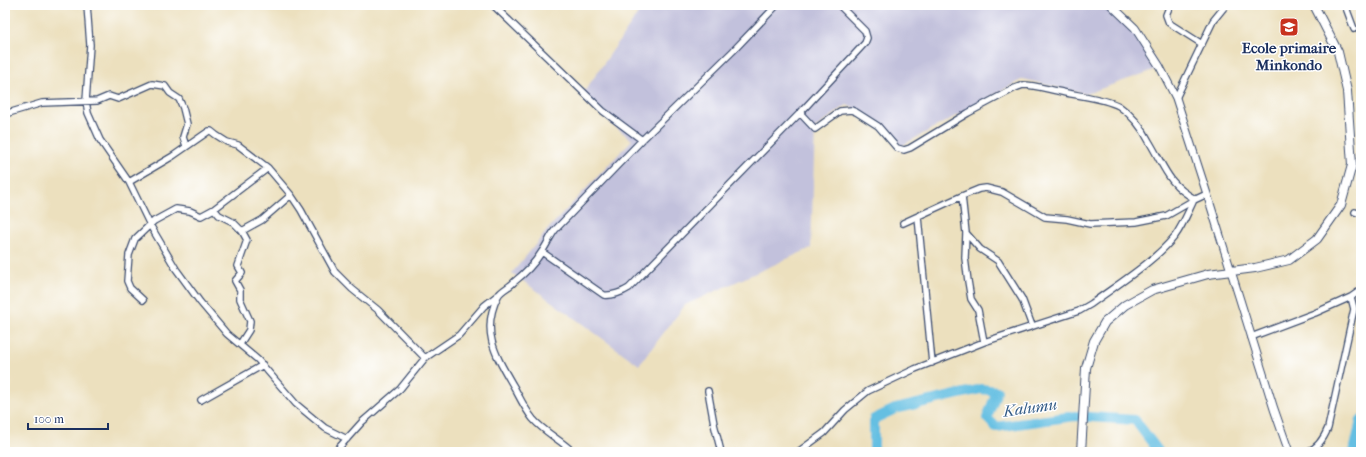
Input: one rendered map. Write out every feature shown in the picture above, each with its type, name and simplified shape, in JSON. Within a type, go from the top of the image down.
[{"type":"main road","points":[[1081,451],[1086,368],[1094,341],[1105,322],[1126,305],[1152,290],[1208,274],[1255,268],[1289,260],[1317,239],[1341,205],[1352,165],[1347,91],[1338,52],[1314,5]]},
{"type":"street","points":[[87,5],[90,45],[86,101],[88,113],[100,140],[129,182],[150,225],[187,285],[227,334],[263,365],[303,410],[325,428],[347,439]]},
{"type":"street","points":[[493,5],[604,111],[642,140]]},
{"type":"street","points":[[335,452],[366,418],[400,389],[425,358],[459,335],[484,306],[518,279],[542,252],[555,230],[642,140],[733,51],[777,5]]},
{"type":"street","points":[[542,252],[600,293],[608,296],[625,290],[800,113],[865,43],[867,38],[865,30],[839,5]]},
{"type":"street","points":[[1111,5],[1135,28],[1160,67],[1176,98],[1208,194],[1251,337],[1289,452]]},
{"type":"street","points":[[1170,5],[1166,14],[1169,23],[1202,44]]},
{"type":"street","points":[[1176,98],[1213,21],[1226,5]]},
{"type":"street","points":[[1345,5],[1354,29]]},
{"type":"street","points":[[5,114],[42,103],[98,100],[109,96],[119,99],[152,84],[166,87],[170,93],[179,99],[187,124],[183,137],[186,146]]},
{"type":"street","points":[[800,113],[815,129],[840,111],[851,110],[878,126],[894,146],[904,150],[910,148],[968,113],[1015,88],[1024,85],[1104,101],[1118,106],[1129,114],[1150,142],[1166,172],[1175,185],[1194,200]]},
{"type":"street","points":[[129,182],[173,156],[209,131],[212,131],[228,142],[238,145],[268,168],[291,195],[336,272],[352,289],[378,310],[425,358]]},
{"type":"street","points":[[143,300],[130,288],[128,284],[129,255],[135,239],[154,221],[176,209],[190,211],[201,216],[214,209],[268,168]]},
{"type":"street","points":[[903,223],[979,189],[989,188],[1002,192],[1045,218],[1067,219],[1090,224],[1136,222],[1166,216],[1208,194]]},
{"type":"street","points":[[242,231],[260,221],[291,195]]},
{"type":"street","points":[[962,196],[966,233],[965,258],[968,281],[971,299],[978,310],[984,342]]},
{"type":"street","points":[[798,452],[824,433],[845,410],[868,391],[984,342],[1085,308],[1162,249],[1175,235],[1194,200]]},
{"type":"street","points":[[214,209],[219,215],[234,222],[242,231],[247,240],[238,266],[242,273],[235,281],[240,290],[240,299],[250,321],[250,326],[240,344]]},
{"type":"street","points":[[1355,212],[1361,214]]},
{"type":"street","points":[[918,217],[932,363]]},
{"type":"street","points":[[966,233],[980,249],[998,260],[1022,299],[1032,326]]},
{"type":"street","points":[[1251,337],[1315,313],[1351,297],[1361,290]]},
{"type":"street","points":[[499,294],[494,307],[490,327],[491,341],[497,356],[533,418],[573,452]]},
{"type":"street","points":[[1307,452],[1315,448],[1321,442],[1328,428],[1354,309],[1351,297]]},
{"type":"street","points":[[201,400],[263,365]]},
{"type":"street","points":[[708,391],[721,452]]},
{"type":"street","points":[[1070,452],[1081,451]]},
{"type":"shaded area","points":[[644,5],[762,5],[769,12],[776,5],[1105,5],[1136,29],[1160,68],[1086,94],[1023,79],[901,146],[876,120],[847,105],[815,128],[811,248],[685,305],[639,365],[512,273],[550,227],[632,140],[612,124],[582,95]]},
{"type":"waterway","name":"Kalumu","points":[[874,452],[874,419],[895,409],[981,389],[997,391],[987,418],[996,427],[1075,416],[1135,420],[1159,452]]},
{"type":"waterway","name":"Kalumu","points":[[1354,452],[1361,420]]},
{"type":"place","name":"Ecole primaire Minkondo","points":[[1289,27]]}]
